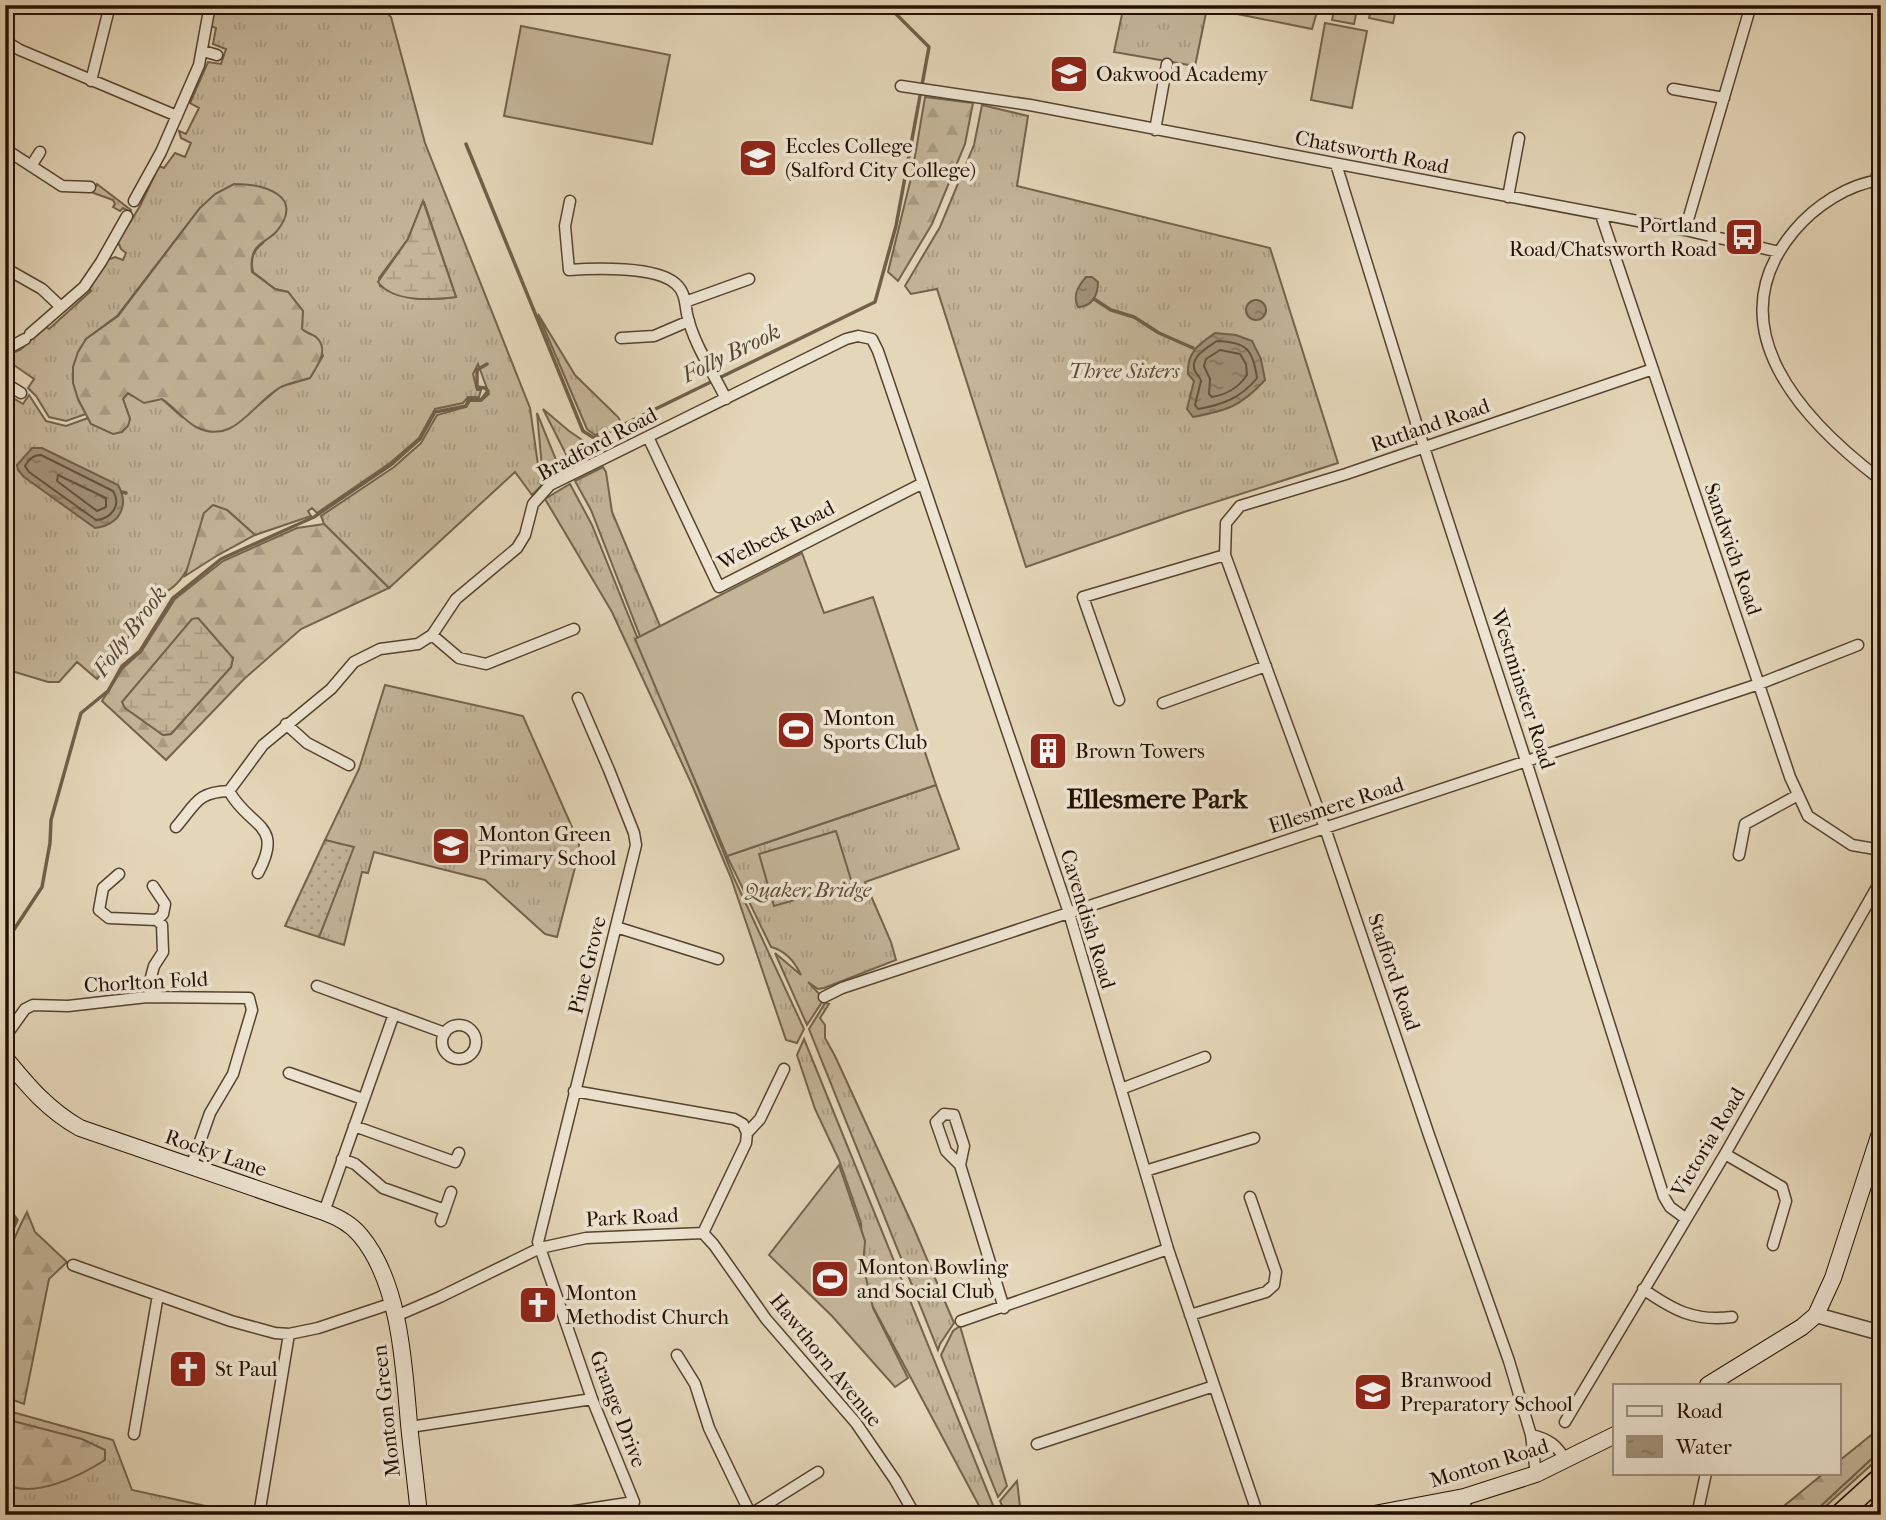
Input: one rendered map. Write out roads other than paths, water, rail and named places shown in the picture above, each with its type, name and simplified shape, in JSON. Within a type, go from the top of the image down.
[{"type":"highway","points":[[1839,1515],[1881,1477]]},
{"type":"highway","points":[[1875,1515],[1881,1509]]},
{"type":"main road","name":"Rocky Lane","points":[[5,1058],[39,1098],[69,1121],[92,1133],[324,1212],[345,1222],[364,1241],[379,1267],[394,1310]]},
{"type":"main road","points":[[1714,1384],[1816,1315],[1833,1278],[1878,1151],[1881,1130]]},
{"type":"main road","name":"Monton Green","points":[[394,1310],[419,1515]]},
{"type":"main road","name":"Monton Road","points":[[1369,1515],[1464,1497],[1536,1474],[1613,1436]]},
{"type":"street","points":[[91,81],[109,7],[96,5]]},
{"type":"street","points":[[134,201],[172,140],[177,116],[203,51],[211,5]]},
{"type":"street","points":[[1685,230],[1751,5]]},
{"type":"street","points":[[5,41],[91,81],[177,116]]},
{"type":"street","points":[[203,51],[216,55]]},
{"type":"street","points":[[1154,131],[1167,64]]},
{"type":"street","name":"Chatsworth Road","points":[[905,86],[1041,107],[1154,131],[1685,230],[1779,252]]},
{"type":"street","points":[[1673,89],[1724,98]]},
{"type":"street","points":[[1508,197],[1519,138]]},
{"type":"street","points":[[5,149],[62,186],[90,187]]},
{"type":"street","points":[[31,166],[40,152]]},
{"type":"street","points":[[1881,156],[1879,180],[1850,189],[1814,211],[1798,226],[1779,252],[1764,296],[1762,325],[1769,349],[1794,393],[1823,430],[1881,480]]},
{"type":"street","name":"Westminster Road","points":[[1336,164],[1664,1198],[1670,1208],[1685,1218]]},
{"type":"street","points":[[570,201],[561,217],[565,233],[564,271],[617,269],[660,276],[677,284],[689,321],[726,398]]},
{"type":"street","name":"Sandwich Road","points":[[1601,215],[1798,795],[1808,816],[1852,845],[1881,850]]},
{"type":"street","points":[[5,350],[28,336],[84,287],[127,216]]},
{"type":"street","points":[[109,248],[121,254]]},
{"type":"street","points":[[5,268],[42,289],[61,307]]},
{"type":"street","points":[[685,302],[749,279]]},
{"type":"street","points":[[621,338],[654,336],[689,321]]},
{"type":"street","name":"Bradford Road","points":[[432,635],[456,599],[517,548],[525,535],[533,504],[545,488],[846,339],[859,336],[872,339]]},
{"type":"street","name":"Cavendish Road","points":[[872,339],[1069,914],[1168,1249],[1258,1515]]},
{"type":"street","name":"Rutland Road","points":[[1226,523],[1240,506],[1653,369]]},
{"type":"street","points":[[6,385],[21,393]]},
{"type":"street","name":"Welbeck Road","points":[[648,437],[719,587],[923,483]]},
{"type":"street","name":"Stafford Road","points":[[1226,523],[1225,555],[1325,828],[1509,1362],[1531,1435],[1536,1474]]},
{"type":"street","points":[[1119,700],[1083,597],[1225,555]]},
{"type":"street","points":[[229,791],[258,751],[286,724],[331,689],[348,668],[365,655],[380,649],[413,646],[432,635],[459,658],[486,664],[574,629]]},
{"type":"street","name":"Ellesmere Road","points":[[824,997],[842,988],[1759,684],[1858,645]]},
{"type":"street","points":[[1163,703],[1266,666]]},
{"type":"street","name":"Pine Grove","points":[[540,1248],[538,1242],[541,1226],[635,852],[636,839],[578,698]]},
{"type":"street","points":[[286,724],[307,743],[349,765]]},
{"type":"street","points":[[176,827],[209,791],[229,791]]},
{"type":"street","points":[[229,791],[237,805],[268,834],[266,858],[258,873]]},
{"type":"street","points":[[1739,855],[1745,824],[1798,795]]},
{"type":"street","points":[[118,874],[103,888],[99,909],[108,918],[157,920],[162,925],[163,952],[154,966],[150,981],[157,996]]},
{"type":"street","name":"Victoria Road","points":[[1565,1422],[1725,1154],[1881,880]]},
{"type":"street","points":[[153,886],[165,904],[163,914],[157,920]]},
{"type":"street","points":[[616,927],[718,959]]},
{"type":"street","points":[[317,986],[445,1033]]},
{"type":"street","name":"Chorlton Fold","points":[[5,1037],[25,1009],[33,1005],[68,1006],[157,996],[249,999],[253,1010],[233,1074],[210,1113],[191,1167]]},
{"type":"street","points":[[324,1212],[394,1014]]},
{"type":"street","points":[[1121,1089],[1205,1058]]},
{"type":"street","name":"Park Road","points":[[289,1334],[440,1297],[540,1248],[586,1238],[702,1233],[746,1143],[747,1133],[760,1119],[783,1069]]},
{"type":"street","points":[[289,1073],[363,1099]]},
{"type":"street","points":[[574,1091],[734,1119],[743,1124],[747,1133]]},
{"type":"street","points":[[354,1126],[455,1162],[459,1153]]},
{"type":"street","points":[[1145,1171],[1254,1138]]},
{"type":"street","points":[[1725,1154],[1782,1187],[1786,1201],[1773,1245]]},
{"type":"street","points":[[342,1159],[355,1164],[383,1188],[443,1215],[451,1192]]},
{"type":"street","points":[[960,1165],[1004,1308]]},
{"type":"street","points":[[1190,1315],[1266,1292],[1274,1285],[1276,1272],[1259,1209],[1250,1197]]},
{"type":"street","name":"Hawthorn Avenue","points":[[702,1233],[714,1245],[766,1319],[856,1423],[900,1487],[915,1515]]},
{"type":"street","name":"Grange Drive","points":[[540,1248],[592,1399],[634,1502],[549,1515]]},
{"type":"street","points":[[961,1321],[1168,1249]]},
{"type":"street","points":[[74,1265],[257,1329],[289,1334],[259,1515]]},
{"type":"street","points":[[1643,1290],[1668,1306],[1690,1315],[1712,1320],[1732,1317]]},
{"type":"street","points":[[134,1434],[158,1295]]},
{"type":"street","points":[[1816,1315],[1881,1333]]},
{"type":"street","points":[[677,1355],[695,1384],[709,1428],[751,1514],[818,1472]]},
{"type":"street","points":[[1042,1429],[1042,1442],[1214,1386]]},
{"type":"street","points":[[410,1427],[592,1399]]},
{"type":"street","points":[[1531,1435],[1545,1438],[1557,1446],[1566,1461]]},
{"type":"street","points":[[1698,1515],[1706,1474]]},
{"type":"street","points":[[1464,1497],[1467,1515]]},
{"type":"water","points":[[1086,277],[1092,277],[1098,282],[1097,291],[1090,303],[1078,307],[1077,291]]},
{"type":"water","points":[[1252,300],[1260,300],[1266,310],[1260,320],[1252,320],[1246,314],[1246,306]]},
{"type":"water","points":[[1215,333],[1236,335],[1252,341],[1261,359],[1265,380],[1233,406],[1193,417],[1187,409],[1194,381],[1188,374],[1189,360],[1199,345]]},
{"type":"water","points":[[32,448],[42,448],[118,485],[123,500],[116,519],[95,528],[24,477],[17,465]]},
{"type":"waterway","name":"Folly Brook","points":[[466,144],[583,431],[594,438],[600,436],[875,302],[896,226],[929,47],[890,8],[877,5]]},
{"type":"waterway","points":[[1094,299],[1111,310],[1134,317],[1159,333],[1193,348]]},
{"type":"waterway","name":"Folly Brook","points":[[5,957],[13,931],[42,887],[51,820],[81,713],[108,691],[122,666],[140,651],[173,598],[221,559],[314,517],[392,464],[420,439],[435,412],[466,406],[469,399],[481,400],[488,391],[477,387],[477,370],[487,364]]},
{"type":"waterway","points":[[122,492],[126,493]]},
{"type":"waterway","name":"Folly Brook","points":[[5,1204],[17,1220],[5,1246]]},
{"type":"waterway","name":"Folly Brook","points":[[5,1292],[8,1297],[5,1302]]},
{"type":"place","name":"Oakwood Academy","points":[[1069,74]]},
{"type":"place","name":"Eccles College (Salford City College)","points":[[758,158]]},
{"type":"place","name":"Portland Road/Chatsworth Road","points":[[1744,237]]},
{"type":"place","name":"Monton Sports Club","points":[[796,730]]},
{"type":"place","name":"Brown Towers","points":[[1048,751]]},
{"type":"place","name":"Monton Green Primary School","points":[[451,846]]},
{"type":"place","name":"Monton Bowling and Social Club","points":[[830,1279]]},
{"type":"place","name":"Monton Methodist Church","points":[[538,1305]]},
{"type":"place","name":"St Paul","points":[[188,1369]]},
{"type":"place","name":"Branwood Preparatory School","points":[[1373,1392]]},
{"type":"district","name":"Ellesmere Park","points":[[1157,798]]},
{"type":"park label","name":"Three Sisters","points":[[1124,371]]},
{"type":"park label","name":"Quaker Bridge","points":[[808,890]]}]
